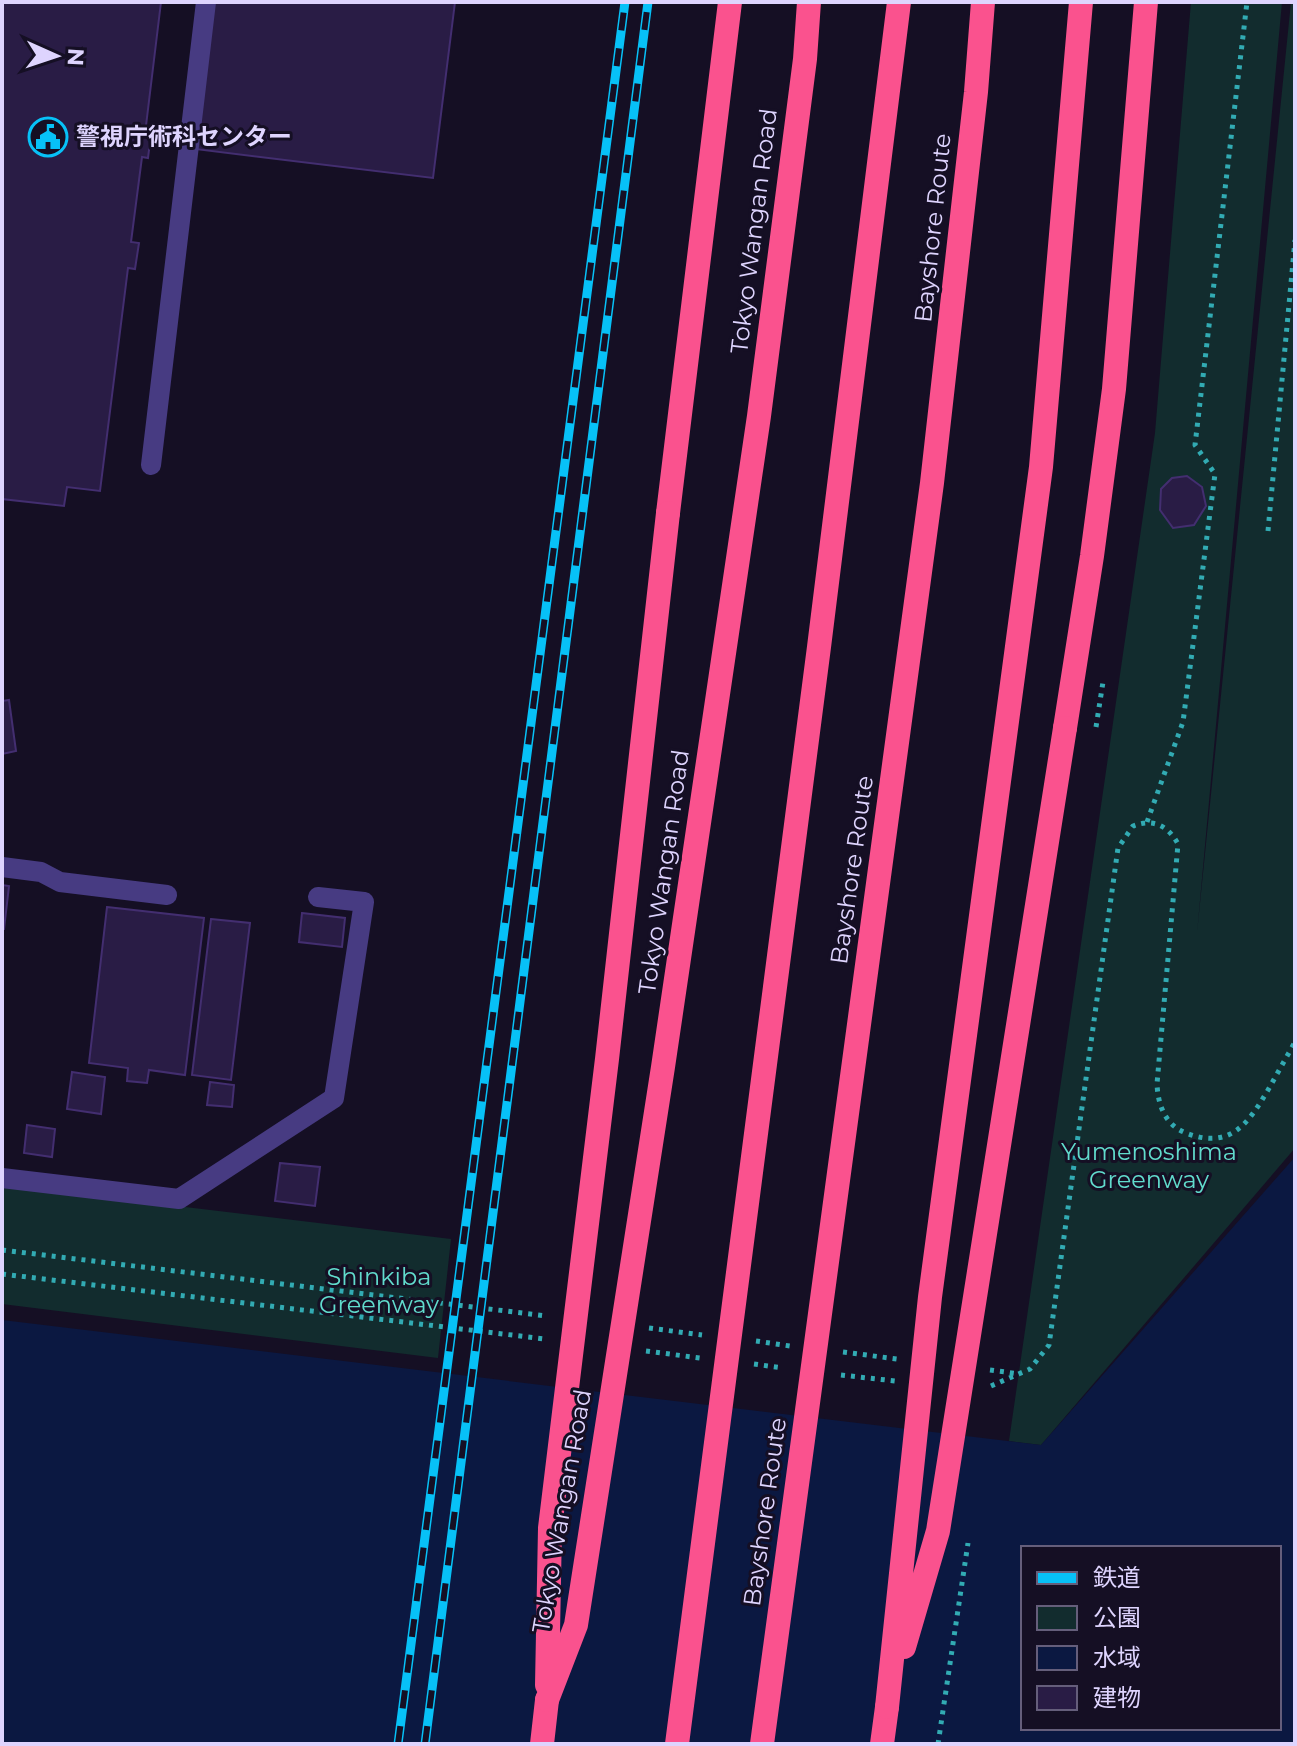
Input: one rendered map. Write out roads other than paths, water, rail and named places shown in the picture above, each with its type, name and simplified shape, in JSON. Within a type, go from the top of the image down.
[{"type":"highway","points":[[547,1700],[550,1528],[730,2]]},
{"type":"highway","name":"Tokyo Wangan Road","points":[[542,1744],[547,1700],[576,1625],[663,1067],[759,416],[805,59],[809,2]]},
{"type":"highway","points":[[677,1744],[899,2]]},
{"type":"highway","name":"Bayshore Route","points":[[762,1744],[930,498],[976,92],[983,2]]},
{"type":"highway","points":[[882,1744],[930,1297],[1041,467],[1081,2]]},
{"type":"highway","points":[[887,1707],[938,1531],[1092,556],[1114,389],[1146,2]]},
{"type":"lane","points":[[151,465],[206,2]]},
{"type":"lane","points":[[2,867],[41,872],[60,882],[167,895]]},
{"type":"lane","points":[[2,1178],[179,1199],[334,1098],[364,902],[318,897]]},
{"type":"water","points":[[1295,1157],[1295,1744],[2,1744],[2,1320],[1041,1445]]},
{"type":"railway","points":[[398,1744],[625,2]]},
{"type":"railway","points":[[425,1744],[648,2]]},
{"type":"place","name":"警視庁術科センター","points":[[48,137]]},
{"type":"park label","name":"Yumenoshima Greenway","points":[[1149,1166]]},
{"type":"park label","name":"Shinkiba Greenway","points":[[379,1291]]}]
